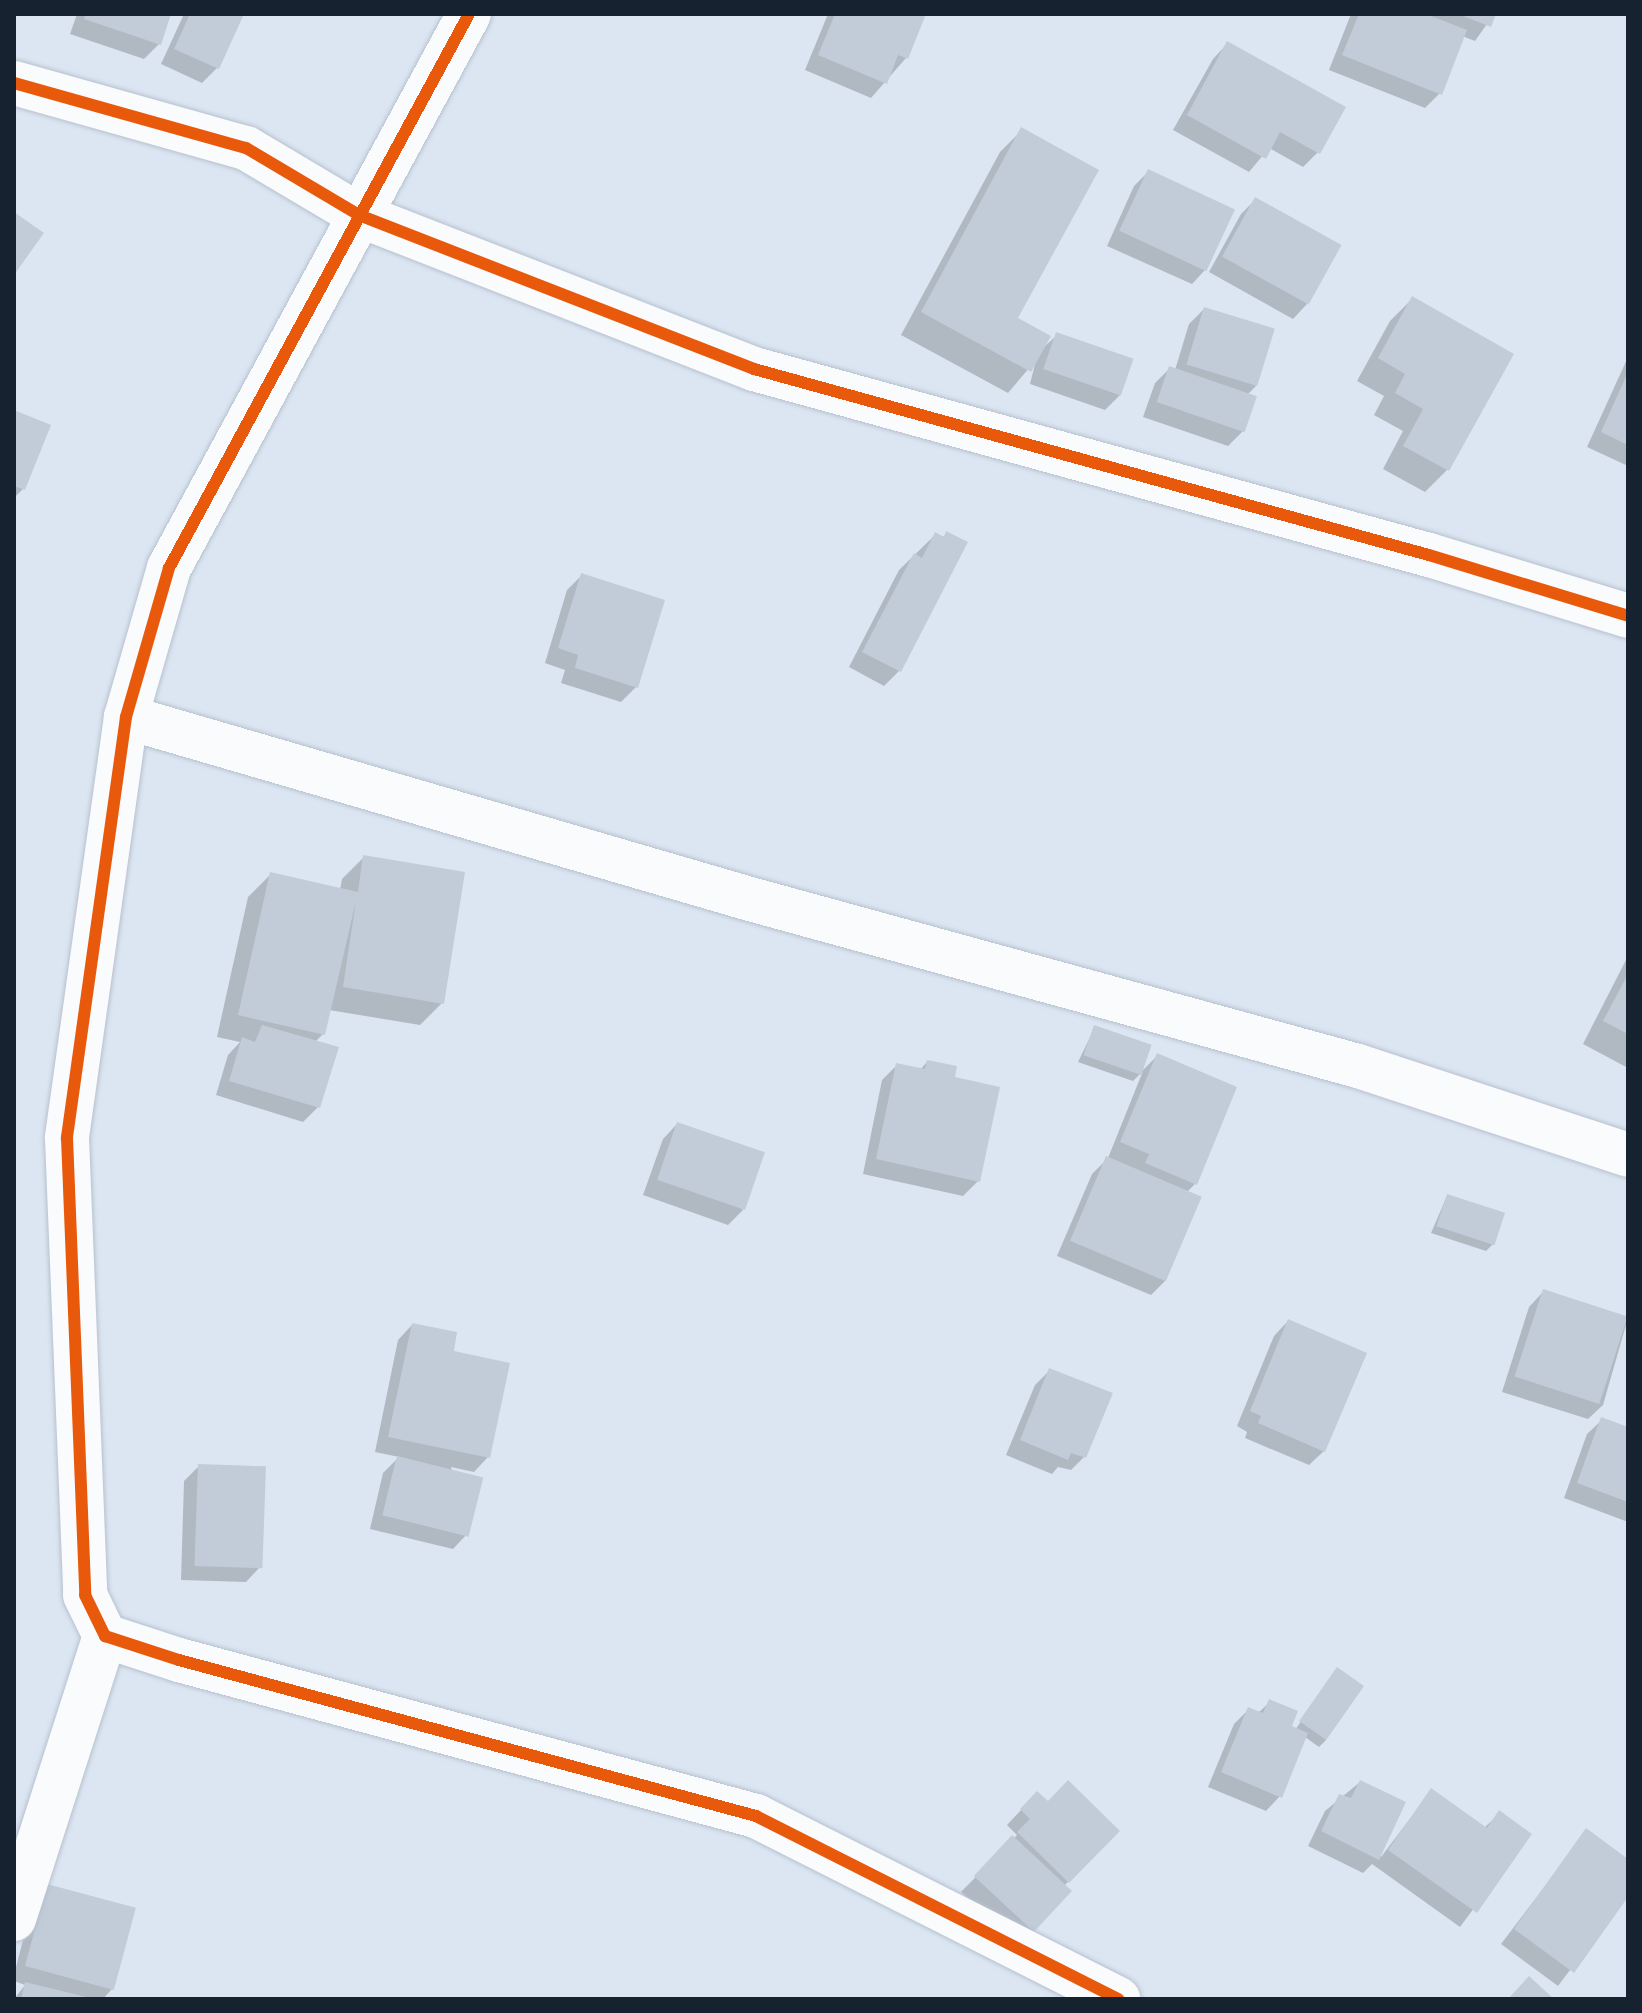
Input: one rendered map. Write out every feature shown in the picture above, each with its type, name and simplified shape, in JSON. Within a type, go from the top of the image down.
[{"type":"street","points":[[14,1919],[105,1636],[85,1595],[67,1138],[126,717],[169,568],[469,14]]},
{"type":"street","points":[[14,83],[246,148],[359,215],[754,369],[1429,555],[1628,616]]},
{"type":"street","points":[[126,717],[750,899],[1358,1066],[1628,1155]]},
{"type":"street","points":[[105,1636],[179,1660],[756,1816],[1118,1999]]},
{"type":"building","points":[[86,14],[171,14],[161,45],[84,19]]},
{"type":"building","points":[[190,14],[244,14],[219,69],[174,49]]},
{"type":"building","points":[[835,14],[926,14],[908,59],[898,55],[887,84],[818,55]]},
{"type":"building","points":[[1359,14],[1426,14],[1467,30],[1442,95],[1342,55]]},
{"type":"building","points":[[1458,14],[1496,14],[1491,27]]},
{"type":"building","points":[[1227,41],[1346,107],[1320,154],[1280,132],[1266,159],[1187,115]]},
{"type":"building","points":[[1021,127],[1099,170],[1018,318],[1051,336],[1031,372],[921,312]]},
{"type":"building","points":[[1148,169],[1235,210],[1206,271],[1119,231]]},
{"type":"building","points":[[1255,197],[1342,245],[1309,304],[1222,256]]},
{"type":"building","points":[[14,212],[44,233],[14,275]]},
{"type":"building","points":[[1412,296],[1514,354],[1449,471],[1403,446],[1423,409],[1395,393],[1405,374],[1378,358]]},
{"type":"building","points":[[1204,307],[1275,329],[1257,386],[1186,364]]},
{"type":"building","points":[[1056,332],[1134,359],[1121,396],[1043,369]]},
{"type":"building","points":[[1169,366],[1257,396],[1245,432],[1157,402]]},
{"type":"building","points":[[1628,372],[1628,445],[1601,432]]},
{"type":"building","points":[[14,410],[51,425],[25,490],[14,486]]},
{"type":"building","points":[[946,531],[968,542],[901,672],[862,652],[914,553],[922,558],[935,532],[944,537]]},
{"type":"building","points":[[581,573],[665,600],[638,688],[575,668],[578,655],[558,648]]},
{"type":"building","points":[[363,855],[465,872],[444,1004],[343,987],[356,901],[325,1035],[238,1015],[270,872],[358,892]]},
{"type":"building","points":[[1628,974],[1628,1034],[1603,1021]]},
{"type":"building","points":[[262,1025],[339,1047],[320,1108],[229,1081],[242,1037],[255,1042]]},
{"type":"building","points":[[1094,1025],[1152,1045],[1141,1075],[1084,1055]]},
{"type":"building","points":[[1157,1053],[1237,1087],[1197,1185],[1145,1163],[1149,1154],[1120,1142]]},
{"type":"building","points":[[927,1060],[957,1066],[955,1077],[1000,1087],[980,1182],[876,1159],[896,1063],[925,1069]]},
{"type":"building","points":[[677,1122],[765,1152],[745,1210],[657,1180]]},
{"type":"building","points":[[1106,1156],[1202,1197],[1166,1281],[1070,1241]]},
{"type":"building","points":[[1447,1194],[1505,1213],[1495,1245],[1436,1226]]},
{"type":"building","points":[[1543,1289],[1628,1317],[1599,1404],[1515,1376]]},
{"type":"building","points":[[1288,1319],[1367,1353],[1325,1452],[1258,1423],[1261,1416],[1250,1411]]},
{"type":"building","points":[[412,1323],[457,1332],[454,1351],[510,1363],[490,1458],[388,1437]]},
{"type":"building","points":[[1049,1368],[1113,1393],[1086,1458],[1071,1453],[1068,1460],[1020,1440]]},
{"type":"building","points":[[1601,1417],[1628,1427],[1628,1502],[1577,1483]]},
{"type":"building","points":[[397,1456],[483,1478],[469,1537],[382,1515]]},
{"type":"building","points":[[198,1464],[266,1466],[262,1568],[194,1566]]},
{"type":"building","points":[[1337,1667],[1364,1686],[1326,1740],[1299,1721]]},
{"type":"building","points":[[1269,1699],[1298,1711],[1292,1726],[1308,1733],[1282,1798],[1221,1772],[1248,1707],[1263,1713]]},
{"type":"building","points":[[1068,1780],[1120,1831],[1069,1883],[1017,1832],[1030,1819],[1020,1809],[1037,1791],[1048,1801]]},
{"type":"building","points":[[1360,1780],[1406,1802],[1379,1860],[1321,1831],[1339,1794],[1351,1798]]},
{"type":"building","points":[[1431,1788],[1487,1828],[1499,1810],[1532,1834],[1477,1913],[1388,1850]]},
{"type":"building","points":[[1586,1828],[1628,1859],[1628,1897],[1574,1973],[1514,1929]]},
{"type":"building","points":[[1012,1835],[1072,1891],[1034,1932],[974,1876]]},
{"type":"building","points":[[47,1884],[136,1908],[114,1990],[25,1966]]},
{"type":"building","points":[[1529,1976],[1554,1999],[1508,1999]]},
{"type":"building","points":[[25,1982],[90,1998],[90,1999],[21,1999]]},
{"type":"cycle path","points":[[469,14],[169,568],[126,717],[67,1138],[85,1595],[105,1636],[179,1660],[756,1816],[1118,1999]]},
{"type":"cycle path","points":[[14,83],[246,148],[359,215],[754,369],[1429,555],[1628,616]]}]
